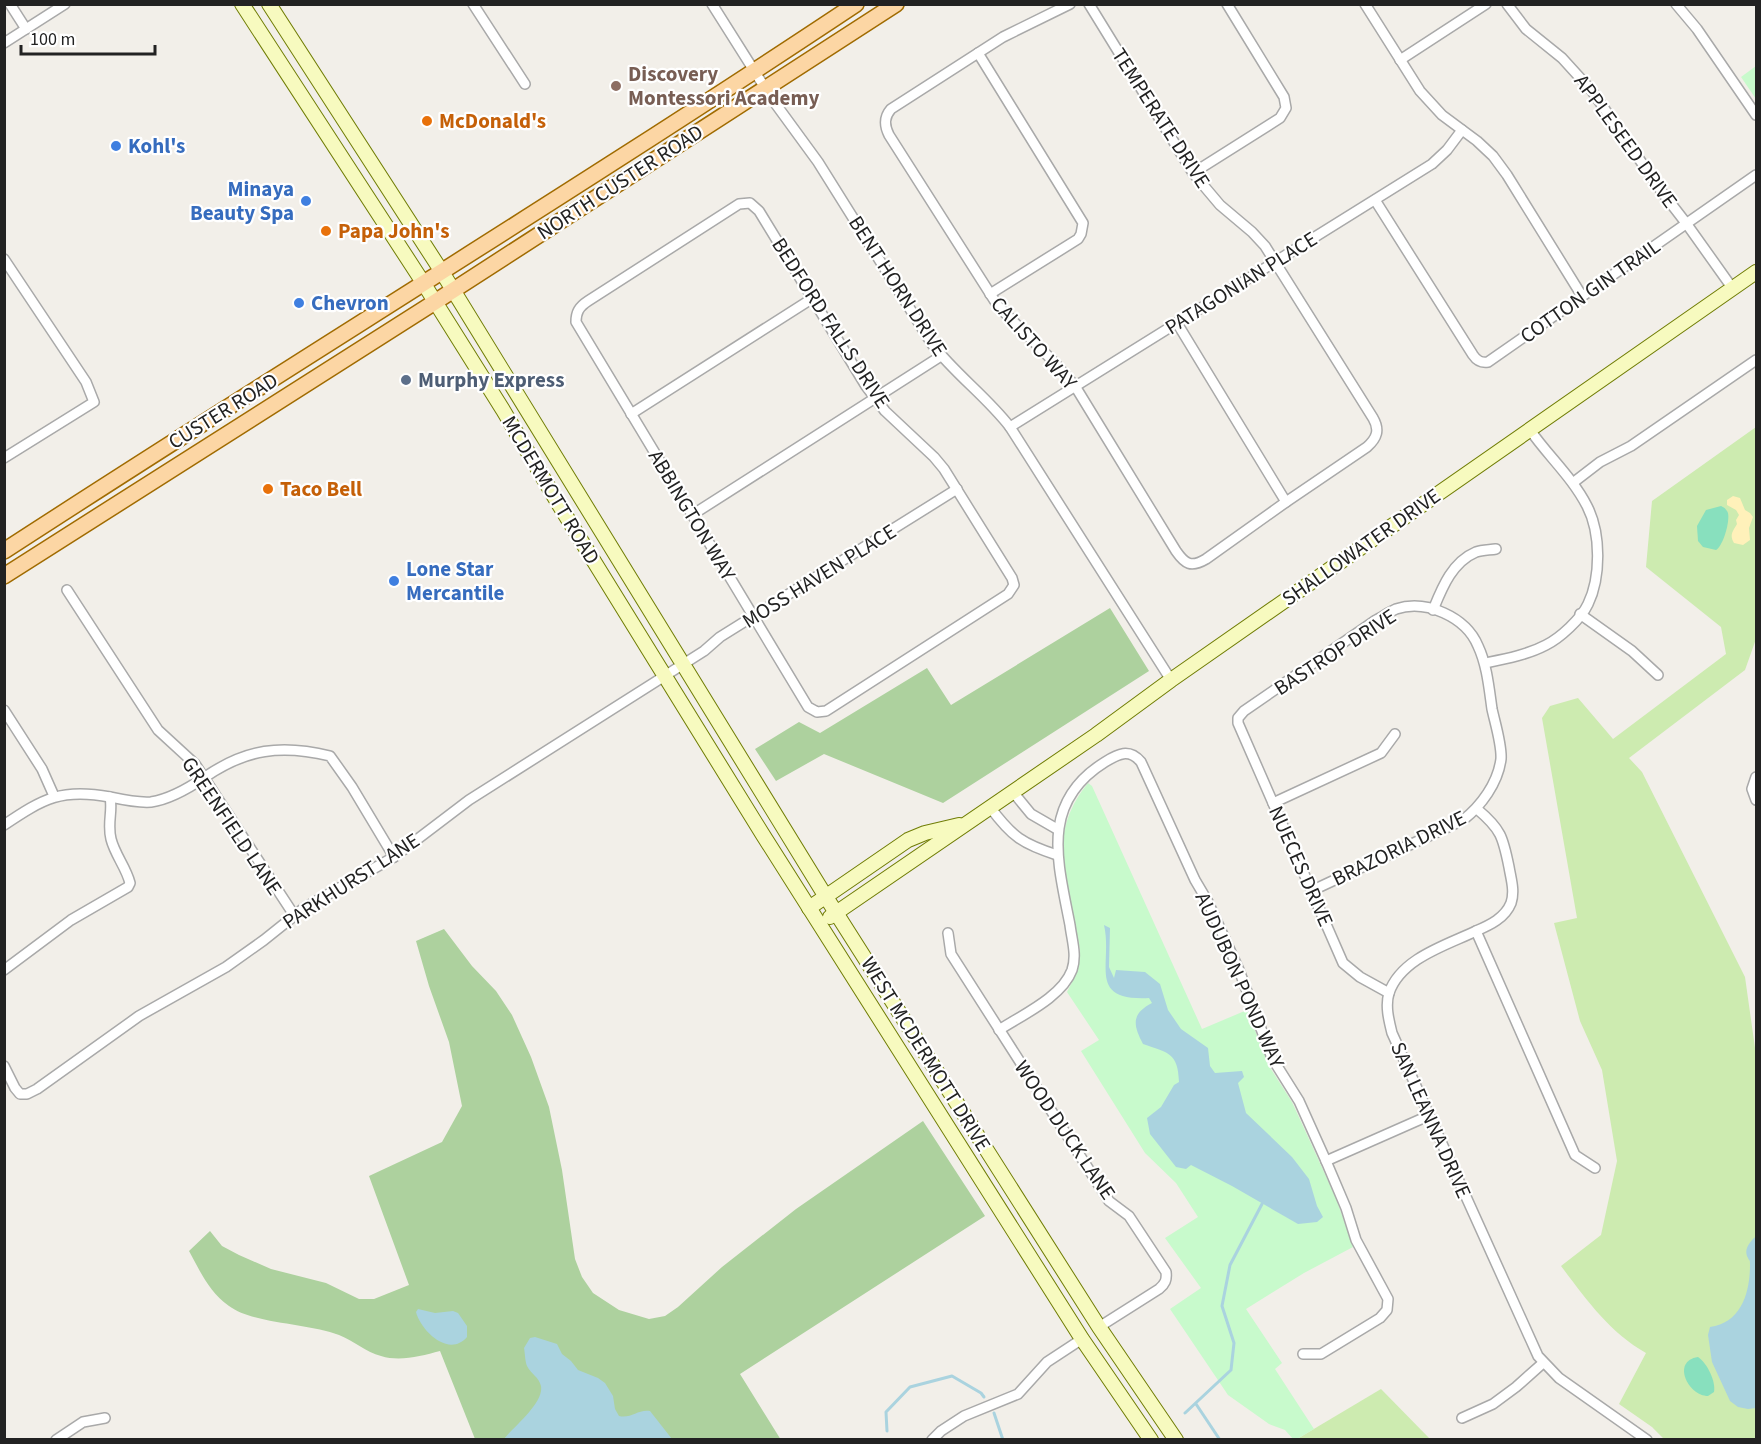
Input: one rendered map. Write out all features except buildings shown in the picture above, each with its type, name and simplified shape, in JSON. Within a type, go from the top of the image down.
[{"type":"main road","name":"MCDERMOTT ROAD","points":[[242,4],[424,284],[664,675]]},
{"type":"main road","name":"MCDERMOTT ROAD","points":[[269,4],[442,272],[682,664]]},
{"type":"main road","name":"NORTH CUSTER ROAD","points":[[442,272],[630,153],[856,4]]},
{"type":"main road","name":"NORTH CUSTER ROAD","points":[[4,576],[453,291],[896,4]]},
{"type":"main road","points":[[321,126],[340,114]]},
{"type":"main road","points":[[630,153],[641,168]]},
{"type":"main road","name":"CUSTER ROAD","points":[[4,551],[442,272]]},
{"type":"main road","name":"SHALLOWATER DRIVE","points":[[819,924],[1096,735],[1171,680],[1756,272]]},
{"type":"main road","points":[[561,508],[579,497]]},
{"type":"main road","name":"WEST MCDERMOTT DRIVE","points":[[682,664],[836,913],[1099,1327],[1176,1440]]},
{"type":"main road","name":"WEST MCDERMOTT DRIVE","points":[[664,675],[1082,1339],[1151,1440]]},
{"type":"main road","name":"SHALLOWATER DRIVE","points":[[809,908],[899,846],[925,833],[967,823]]},
{"type":"main road","points":[[763,835],[781,824]]},
{"type":"main road","points":[[894,873],[901,861],[899,846]]},
{"type":"main road","points":[[1082,1339],[1099,1327]]},
{"type":"street","points":[[10,4],[26,29]]},
{"type":"street","points":[[4,44],[65,4]]},
{"type":"street","points":[[472,4],[525,84]]},
{"type":"street","name":"BENT HORN DRIVE","points":[[712,4],[766,88],[818,162],[932,344],[941,356],[999,412],[1010,427],[1171,680]]},
{"type":"street","points":[[990,294],[1078,239],[1083,229],[1081,217],[978,53],[1003,37],[1070,4]]},
{"type":"street","name":"TEMPERATE DRIVE","points":[[1089,4],[1193,173],[1220,205],[1252,232],[1276,261],[1376,423],[1377,435],[1367,447],[1286,502]]},
{"type":"street","points":[[1193,173],[1280,118],[1286,108],[1284,97],[1227,4]]},
{"type":"street","points":[[1365,4],[1420,91],[1442,115],[1493,156],[1500,165],[1582,296]]},
{"type":"street","points":[[1400,60],[1486,4]]},
{"type":"street","name":"APPLESEED DRIVE","points":[[1507,4],[1526,29],[1578,74],[1733,289]]},
{"type":"street","points":[[1676,4],[1697,29],[1756,115]]},
{"type":"street","name":"CALISTO WAY","points":[[978,53],[891,109],[885,118],[886,130],[990,294],[1005,314],[1075,386],[1176,551],[1189,565],[1198,564],[1206,559],[1286,502]]},
{"type":"street","name":"PATAGONIAN PLACE","points":[[1010,427],[1432,164],[1447,150],[1462,130]]},
{"type":"street","name":"COTTON GIN TRAIL","points":[[1375,200],[1473,356],[1481,362],[1488,362],[1756,175]]},
{"type":"street","name":"BEDFORD FALLS DRIVE","points":[[576,313],[588,301],[719,217],[740,204],[750,203],[759,211],[875,399],[934,457],[957,489],[1012,578],[1013,589],[1008,594],[826,711],[817,712]]},
{"type":"street","points":[[4,258],[86,382],[94,402],[4,458]]},
{"type":"street","points":[[631,414],[813,298]]},
{"type":"street","name":"ABBINGTON WAY","points":[[576,313],[579,329],[808,707],[817,712]]},
{"type":"street","points":[[1177,323],[1286,502]]},
{"type":"street","points":[[692,515],[941,356]]},
{"type":"street","points":[[1574,482],[1600,462],[1631,446],[1756,360]]},
{"type":"street","points":[[1485,663],[1520,656],[1546,645],[1568,630],[1588,605],[1597,570],[1598,538],[1589,509],[1574,482],[1555,463],[1530,430]]},
{"type":"street","name":"MOSS HAVEN PLACE","points":[[682,664],[957,489]]},
{"type":"street","points":[[1433,610],[1445,580],[1460,563],[1477,552],[1496,549]]},
{"type":"street","name":"GREENFIELD LANE","points":[[67,590],[158,730],[195,764],[294,915]]},
{"type":"street","name":"BASTROP DRIVE","points":[[1238,718],[1244,711],[1376,620],[1397,609],[1422,607],[1446,614],[1468,629],[1478,644],[1485,663]]},
{"type":"street","points":[[1581,614],[1632,651],[1658,675]]},
{"type":"street","name":"BRAZORIA DRIVE","points":[[1311,891],[1463,820],[1477,809],[1495,781],[1501,758],[1485,663]]},
{"type":"street","name":"PARKHURST LANE","points":[[4,1066],[20,1094],[27,1094],[37,1089],[139,1016],[226,967],[294,915],[342,885],[394,857],[469,800],[682,664]]},
{"type":"street","points":[[4,710],[42,769],[54,796]]},
{"type":"street","name":"NUECES DRIVE","points":[[1238,718],[1238,723],[1343,963],[1360,977],[1389,993]]},
{"type":"street","points":[[1273,803],[1381,753],[1395,734]]},
{"type":"street","points":[[4,825],[33,806],[54,796],[82,794],[126,801],[151,802],[173,796],[234,759],[269,750],[330,756],[352,787],[394,857]]},
{"type":"street","name":"AUDUBON POND WAY","points":[[1057,829],[1068,799],[1090,771],[1118,754],[1128,753],[1141,762],[1194,880],[1208,902],[1235,960],[1272,1058],[1299,1101],[1346,1208],[1356,1240],[1388,1299],[1387,1310],[1380,1318],[1321,1354],[1303,1354]]},
{"type":"street","points":[[1756,777],[1752,789],[1756,800]]},
{"type":"street","points":[[999,1030],[1055,993],[1071,971],[1075,956],[1057,855],[1057,829],[1031,814],[1013,792]]},
{"type":"street","points":[[4,970],[71,920],[128,887],[130,883],[128,874],[111,841],[108,820],[110,797]]},
{"type":"street","points":[[990,807],[1006,829],[1024,843],[1057,855]]},
{"type":"street","points":[[1389,993],[1402,972],[1424,956],[1492,924],[1504,914],[1510,904],[1513,892],[1504,843],[1495,825],[1477,809]]},
{"type":"street","points":[[1476,931],[1575,1155],[1595,1168]]},
{"type":"street","name":"WOOD DUCK LANE","points":[[948,933],[951,954],[999,1030],[1109,1201],[1129,1216],[1166,1272],[1167,1279],[1159,1289],[1099,1327]]},
{"type":"street","name":"SAN LEANNA DRIVE","points":[[1389,993],[1388,1015],[1392,1034],[1535,1350],[1543,1363],[1559,1378],[1647,1440]]},
{"type":"street","points":[[1326,1161],[1428,1116]]},
{"type":"street","points":[[932,1440],[940,1431],[964,1416],[1018,1394],[1047,1362],[1082,1339]]},
{"type":"street","points":[[1462,1418],[1493,1404],[1543,1363]]},
{"type":"street","points":[[56,1440],[83,1422],[105,1419]]},
{"type":"green space","points":[[1756,66],[1756,99],[1741,77]]},
{"type":"green space","points":[[1756,427],[1756,639],[1745,670],[1629,758],[1642,772],[1745,977],[1756,1055],[1756,1439],[1664,1439],[1652,1427],[1619,1404],[1646,1353],[1609,1325],[1561,1266],[1601,1235],[1617,1161],[1602,1070],[1580,1021],[1554,923],[1577,918],[1542,718],[1550,706],[1578,698],[1613,739],[1726,654],[1721,627],[1646,567],[1652,501]]},
{"type":"green space","points":[[1721,506],[1728,513],[1727,528],[1723,539],[1716,550],[1703,547],[1698,541],[1697,526],[1706,510]]},
{"type":"green space","points":[[1110,608],[1149,671],[943,803],[824,754],[776,781],[755,749],[799,722],[820,733],[927,668],[951,705]]},
{"type":"green space","points":[[1088,783],[1092,786],[1202,1029],[1247,1010],[1269,1066],[1292,1102],[1336,1198],[1353,1247],[1304,1273],[1246,1309],[1282,1363],[1275,1369],[1314,1429],[1297,1439],[1293,1439],[1285,1430],[1269,1424],[1228,1395],[1170,1309],[1201,1288],[1165,1238],[1198,1217],[1176,1183],[1145,1153],[1081,1051],[1099,1040],[1067,992],[1077,972],[1080,950],[1062,856],[1068,817]]},
{"type":"green space","points":[[444,929],[472,966],[496,991],[512,1015],[531,1057],[549,1107],[562,1170],[575,1259],[582,1277],[593,1293],[619,1310],[649,1319],[665,1316],[722,1267],[796,1209],[923,1121],[985,1216],[740,1374],[781,1440],[475,1439],[440,1351],[410,1358],[388,1358],[339,1335],[239,1312],[216,1294],[189,1251],[210,1231],[222,1246],[239,1255],[271,1269],[326,1283],[359,1299],[374,1299],[409,1285],[369,1176],[442,1142],[462,1106],[449,1042],[416,941]]},
{"type":"green space","points":[[1698,1357],[1708,1368],[1714,1383],[1714,1392],[1708,1396],[1694,1390],[1685,1378],[1685,1365]]},
{"type":"green space","points":[[1381,1389],[1430,1439],[1297,1439]]},
{"type":"sand","points":[[1733,496],[1740,498],[1745,510],[1753,517],[1749,528],[1750,540],[1743,545],[1734,543],[1732,538],[1739,515],[1736,510],[1727,505],[1727,500]]},
{"type":"water","points":[[1104,925],[1110,928],[1109,967],[1114,978],[1116,970],[1145,972],[1160,984],[1168,1010],[1181,1029],[1208,1048],[1210,1066],[1215,1073],[1242,1071],[1244,1077],[1238,1083],[1246,1113],[1292,1157],[1309,1179],[1317,1206],[1323,1217],[1317,1222],[1298,1224],[1191,1165],[1186,1169],[1176,1167],[1150,1134],[1147,1118],[1161,1107],[1174,1085],[1179,1082],[1178,1072],[1174,1059],[1170,1055],[1143,1044],[1137,1031],[1137,1016],[1140,1011],[1152,1003],[1149,998],[1129,997],[1109,987],[1106,977]]},
{"type":"water","points":[[1756,1236],[1756,1408],[1748,1409],[1738,1407],[1730,1401],[1712,1362],[1708,1335],[1710,1327],[1729,1320],[1742,1305],[1750,1276],[1750,1262],[1746,1250]]},
{"type":"water","points":[[418,1309],[435,1313],[453,1311],[458,1313],[467,1326],[467,1337],[460,1343],[452,1345],[437,1340],[419,1319],[416,1312]]},
{"type":"water","points":[[535,1337],[557,1344],[562,1354],[578,1370],[605,1383],[613,1396],[615,1409],[619,1416],[650,1411],[672,1439],[504,1439],[533,1407],[541,1393],[540,1383],[527,1366],[525,1359],[524,1348],[530,1338]]},
{"type":"waterway","points":[[1185,1413],[1231,1370],[1234,1343],[1222,1306],[1230,1265],[1262,1204]]},
{"type":"waterway","points":[[887,1431],[886,1412],[910,1387],[952,1376],[984,1397]]},
{"type":"waterway","points":[[1196,1404],[1220,1440]]},
{"type":"waterway","points":[[994,1413],[1003,1440]]},
{"type":"place","name":"Discovery Montessori Academy","points":[[616,86]]},
{"type":"place","name":"McDonald's","points":[[427,121]]},
{"type":"place","name":"Kohl's","points":[[116,146]]},
{"type":"place","name":"Minaya Beauty Spa","points":[[306,201]]},
{"type":"place","name":"Papa John's","points":[[326,231]]},
{"type":"place","name":"Chevron","points":[[299,303]]},
{"type":"place","name":"Murphy Express","points":[[406,380]]},
{"type":"place","name":"Taco Bell","points":[[268,489]]},
{"type":"place","name":"Lone Star Mercantile","points":[[394,581]]}]
